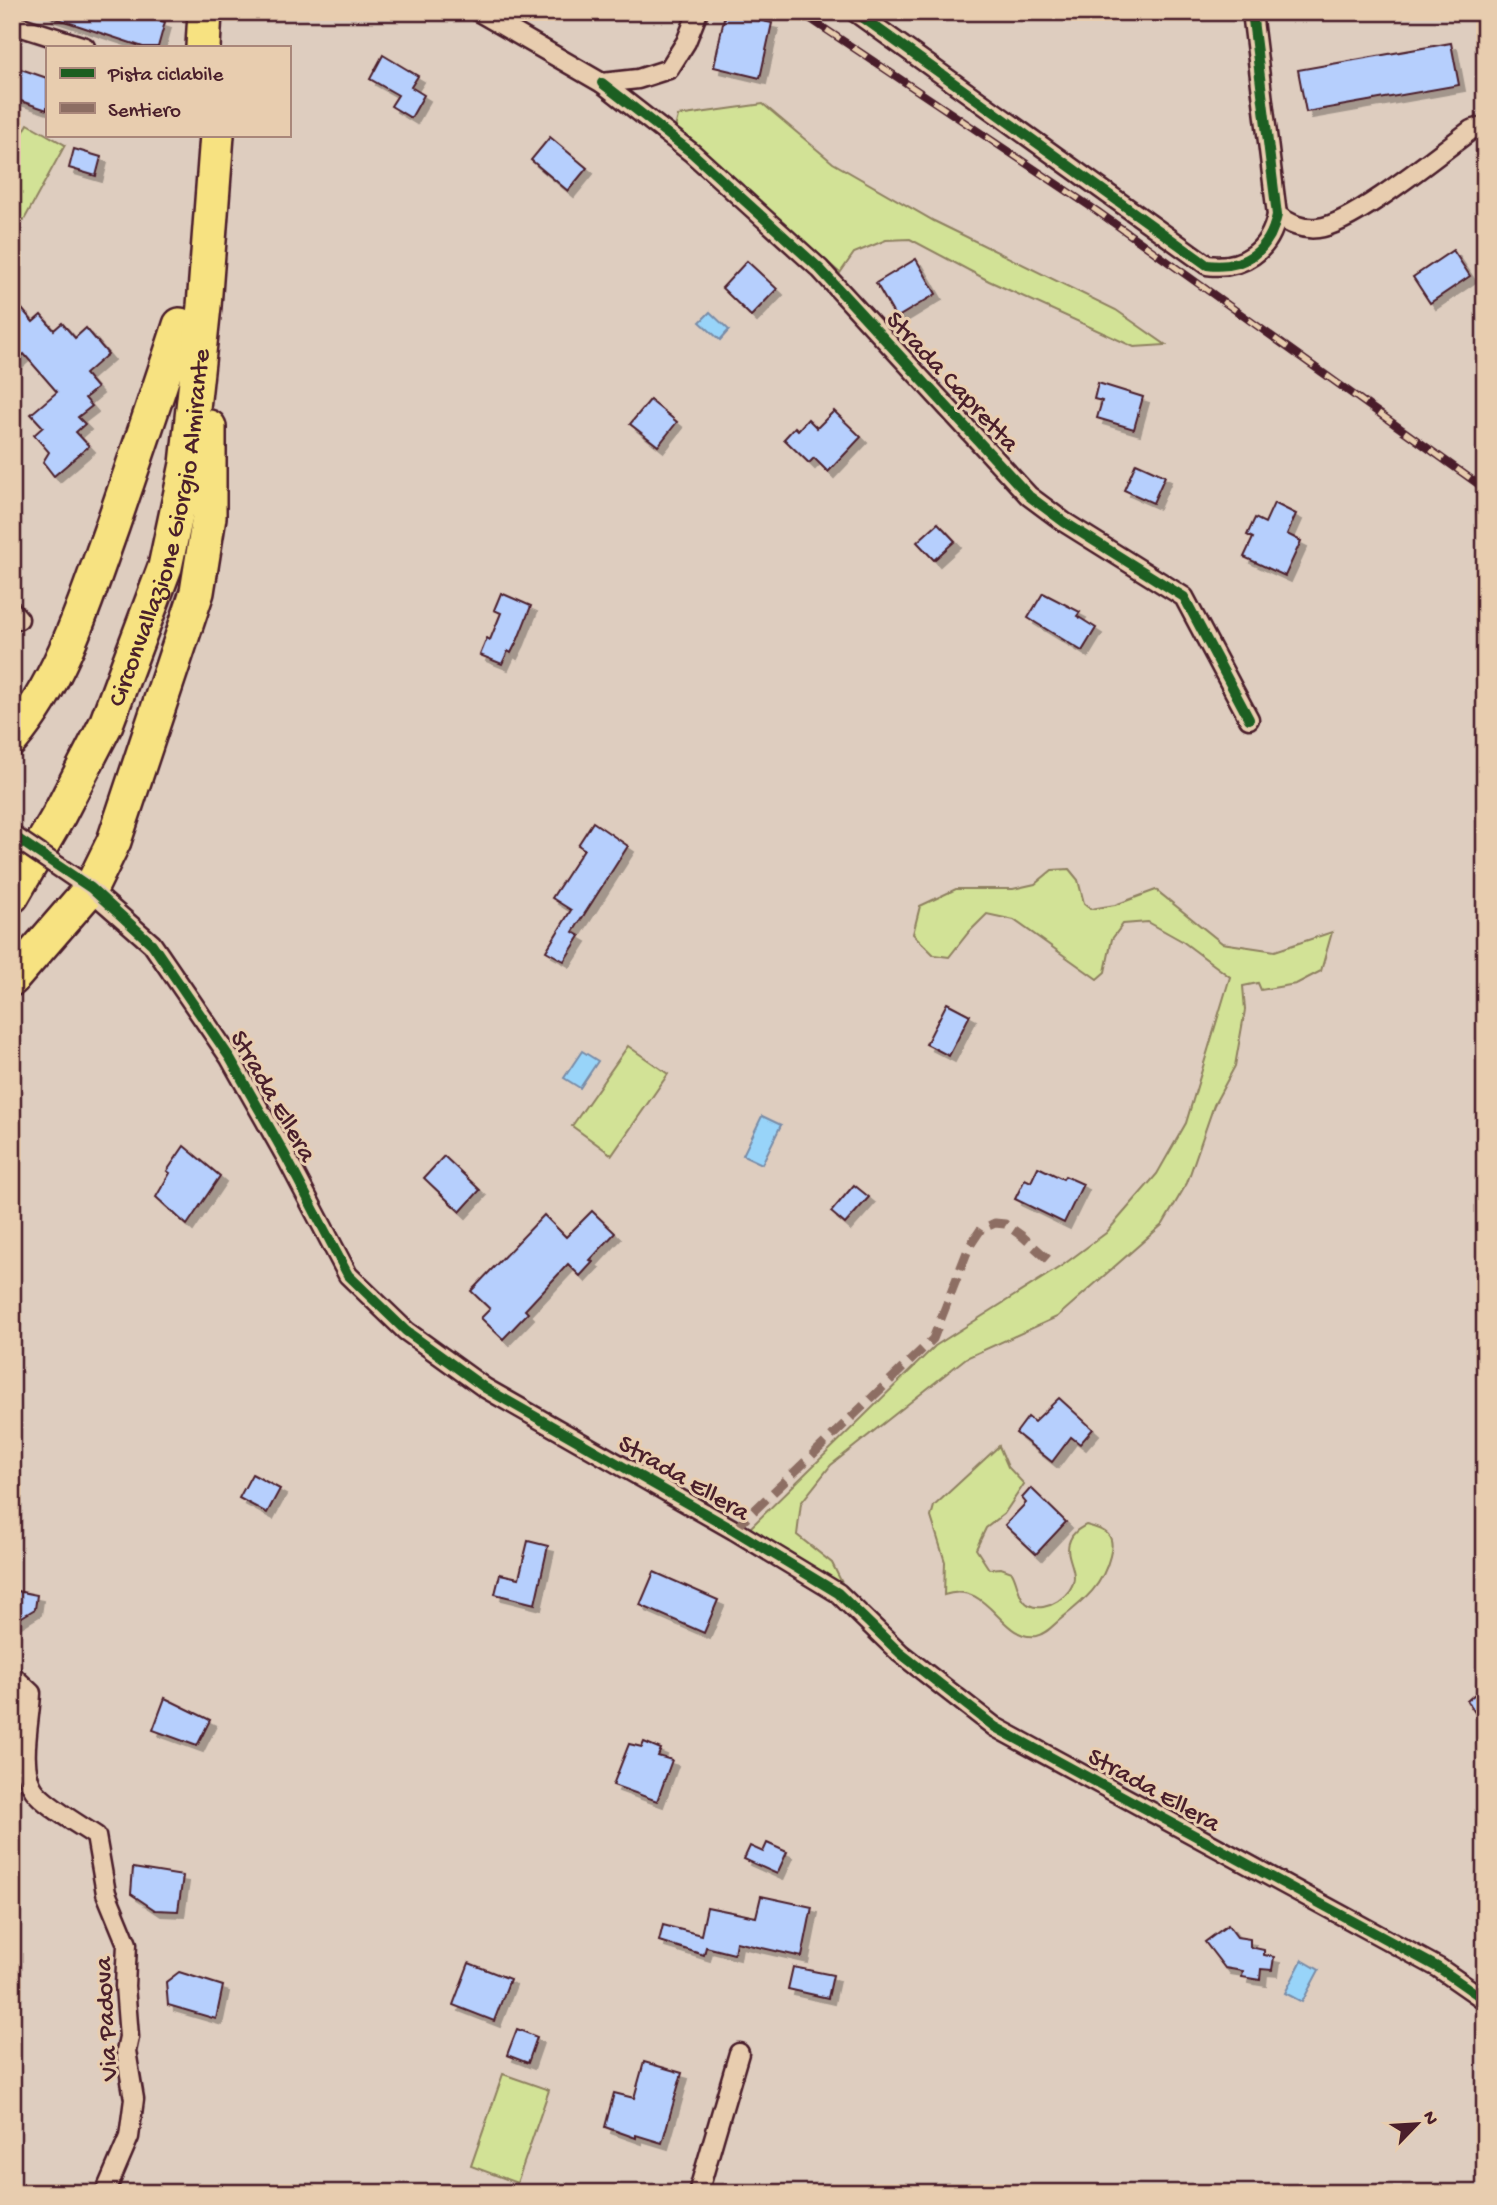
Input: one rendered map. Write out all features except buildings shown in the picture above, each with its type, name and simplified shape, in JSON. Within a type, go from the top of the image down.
[{"type":"highway","points":[[203,46],[205,12]]},
{"type":"highway","points":[[225,46],[227,12]]},
{"type":"highway","name":"Circonvallazione Giorgio Almirante","points":[[12,896],[59,815],[106,724],[165,567],[187,464],[196,136]]},
{"type":"highway","name":"Circonvallazione Giorgio Almirante","points":[[12,851],[92,704],[130,610],[152,532],[168,454],[192,315],[217,136]]},
{"type":"highway","points":[[12,739],[27,721],[57,667],[90,590],[192,315],[212,337],[209,517],[197,592],[114,841],[12,979]]},
{"type":"street","name":"Strada Capretta","points":[[479,12],[601,83],[692,153],[820,269],[1028,496],[1064,523],[1184,597],[1249,719]]},
{"type":"street","points":[[601,83],[638,79],[669,69],[686,42],[698,12]]},
{"type":"street","points":[[855,12],[1207,265],[1229,266],[1239,264],[1258,253],[1271,236],[1278,215],[1252,12]]},
{"type":"street","points":[[12,24],[82,46]]},
{"type":"street","points":[[1278,215],[1286,222],[1307,229],[1329,226],[1379,197],[1471,130],[1485,126]]},
{"type":"street","name":"Strada Ellera","points":[[12,835],[83,883],[152,944],[230,1058],[348,1275],[406,1331],[485,1388],[734,1530],[838,1593],[900,1653],[995,1727],[1439,1968],[1485,2000]]},
{"type":"street","name":"Via Padova","points":[[12,1675],[31,1693],[26,1757],[27,1773],[34,1790],[96,1836],[106,1893],[127,1944],[125,1986],[129,2037],[126,2051],[134,2099],[129,2137],[105,2193]]},
{"type":"street","points":[[698,2193],[739,2053]]},
{"type":"green space","points":[[763,104],[833,163],[934,221],[1116,310],[1166,345],[1134,347],[989,281],[910,239],[886,240],[854,253],[840,273],[675,128],[678,116]]},
{"type":"green space","points":[[28,124],[65,145],[24,220],[12,214],[12,152]]},
{"type":"green space","points":[[1069,869],[1078,880],[1084,903],[1091,909],[1115,905],[1156,890],[1222,943],[1275,951],[1332,932],[1321,971],[1296,984],[1261,990],[1258,983],[1243,986],[1245,1010],[1235,1066],[1214,1105],[1187,1183],[1163,1224],[1057,1317],[966,1358],[831,1465],[801,1503],[797,1535],[832,1563],[844,1587],[749,1529],[935,1346],[1063,1265],[1106,1233],[1157,1174],[1186,1123],[1230,977],[1182,941],[1148,922],[1123,924],[1112,939],[1105,972],[1097,979],[1014,920],[987,914],[949,957],[934,955],[913,934],[920,906],[956,889],[1013,889],[1035,884],[1052,870]]},
{"type":"green space","points":[[628,1046],[668,1074],[612,1155],[572,1126]]},
{"type":"green space","points":[[999,1446],[1008,1467],[1024,1484],[1004,1514],[986,1528],[976,1549],[989,1569],[1001,1568],[1012,1572],[1025,1602],[1036,1607],[1051,1605],[1069,1590],[1074,1577],[1068,1545],[1079,1529],[1086,1525],[1104,1531],[1112,1543],[1107,1566],[1098,1584],[1078,1605],[1044,1633],[1036,1636],[1024,1635],[1013,1629],[972,1595],[959,1592],[944,1595],[945,1562],[931,1517],[934,1506]]},
{"type":"green space","points":[[503,2074],[549,2090],[517,2183],[471,2166]]},
{"type":"water","points":[[710,312],[729,330],[720,340],[700,322]]},
{"type":"water","points":[[582,1051],[598,1061],[580,1088],[564,1078]]},
{"type":"water","points":[[762,1116],[781,1125],[762,1164],[743,1155]]},
{"type":"water","points":[[1302,1960],[1319,1970],[1302,2002],[1285,1993]]},
{"type":"railway","points":[[800,12],[1097,211],[1485,489]]},
{"type":"marked path","points":[[734,1530],[933,1339],[969,1247],[981,1229],[995,1223],[1005,1224],[1049,1260]]},
{"type":"cycle path","points":[[855,12],[1207,265],[1220,266],[1243,261],[1261,248],[1268,239],[1277,215],[1252,12]]},
{"type":"cycle path","points":[[602,83],[692,153],[820,269],[1029,496],[1064,522],[1184,597],[1249,719]]},
{"type":"cycle path","points":[[12,835],[91,888],[152,944],[230,1058],[348,1275],[406,1331],[485,1388],[734,1530],[838,1593],[900,1653],[995,1727],[1439,1968],[1485,2000]]}]
